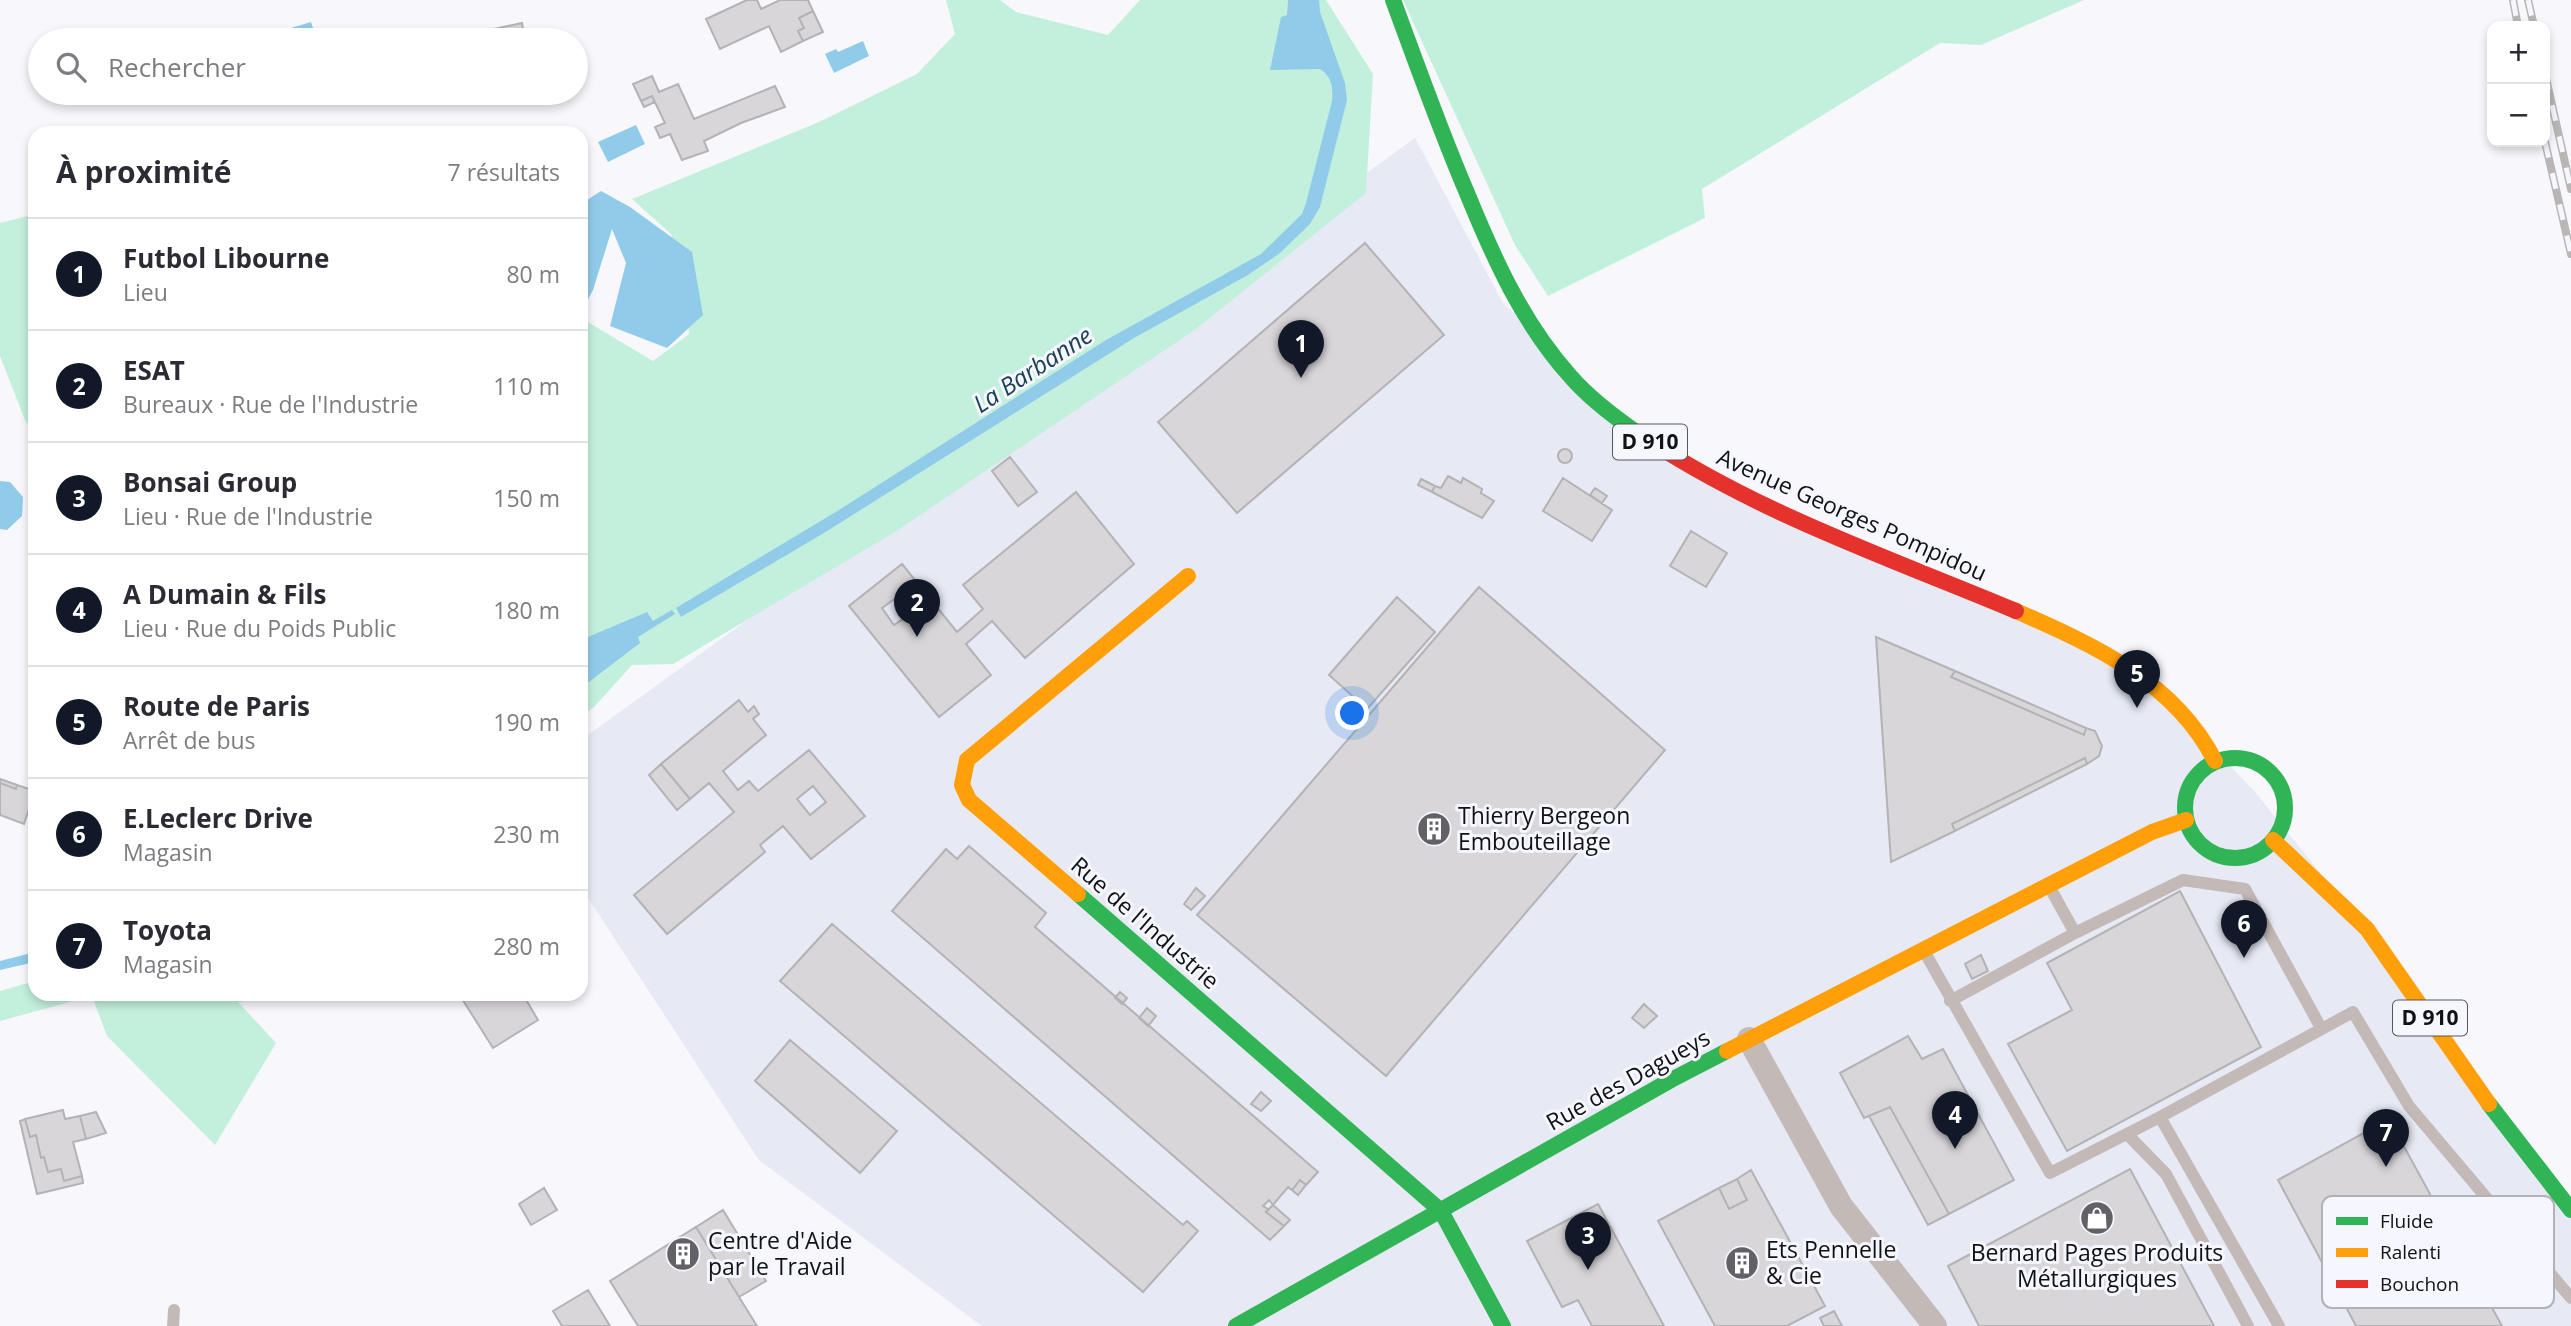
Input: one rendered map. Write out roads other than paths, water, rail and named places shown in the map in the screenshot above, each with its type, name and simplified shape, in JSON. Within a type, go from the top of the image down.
[{"type":"street","name":"Avenue Georges Pompidou","points":[[1393,0],[1491,254],[1528,323],[1572,379],[1624,425],[1746,498],[2029,617],[2104,654],[2147,680],[2175,704],[2193,723],[2215,761]]},
{"type":"street","name":"Rue de l'Industrie","points":[[1188,576],[967,760],[962,785],[969,800],[1441,1212],[1503,1326]]},
{"type":"street","points":[[2232,757],[2249,759],[2264,766],[2276,777],[2283,793],[2286,809],[2282,825],[2273,840],[2247,857],[2216,855],[2203,847],[2192,835],[2186,820],[2184,806],[2193,779],[2203,768],[2215,761],[2232,757]]},
{"type":"street","name":"Rue des Dagueys","points":[[1236,1326],[1671,1080],[2152,832],[2186,820]]},
{"type":"street","name":"D 910","points":[[2273,840],[2367,929],[2509,1132],[2571,1210]]},
{"type":"street","points":[[1749,1039],[1841,1206],[1936,1326]]},
{"type":"lane","points":[[1950,1001],[2075,933],[2183,880],[2245,889],[2321,1028]]},
{"type":"lane","points":[[2049,885],[2075,933]]},
{"type":"lane","points":[[1923,950],[2050,1173],[2353,1013],[2409,1106],[2485,1196]]},
{"type":"lane","points":[[2160,1117],[2279,1326]]},
{"type":"lane","points":[[2127,1134],[2165,1174],[2248,1326]]},
{"type":"lane","points":[[2554,1278],[2571,1298]]},
{"type":"lane","points":[[173,1326],[174,1310]]},
{"type":"water","points":[[1288,0],[1319,0],[1320,12],[1345,83],[1347,100],[1320,207],[1310,224],[1280,253],[1248,275],[1134,338],[824,533],[681,617],[676,608],[839,510],[1106,340],[1261,254],[1302,214],[1332,101],[1332,91],[1329,79],[1320,69],[1270,70],[1281,17],[1287,15]]},
{"type":"water","points":[[311,22],[313,28],[291,28]]},
{"type":"water","points":[[863,41],[869,56],[834,73],[825,54],[836,49],[838,52]]},
{"type":"water","points":[[636,125],[645,144],[608,162],[598,142]]},
{"type":"water","points":[[601,191],[630,207],[692,252],[703,315],[667,348],[610,326],[626,263],[612,229],[588,299],[588,199]]},
{"type":"water","points":[[0,481],[10,482],[23,497],[22,516],[7,530],[0,529]]},
{"type":"water","points":[[672,610],[675,614],[638,637],[640,643],[588,683],[588,637],[647,612],[653,621]]},
{"type":"water","points":[[28,954],[28,964],[0,970],[0,961]]},
{"type":"railway","points":[[2513,0],[2517,21]]},
{"type":"railway","points":[[2528,0],[2533,21]]},
{"type":"railway","points":[[2547,84],[2571,189]]},
{"type":"railway","points":[[2546,147],[2571,254]]},
{"type":"place","name":"Futbol Libourne","points":[[1301,378]]},
{"type":"place","name":"ESAT","points":[[917,637]]},
{"type":"place","name":"Route de Paris","points":[[2137,708]]},
{"type":"place","name":"Thierry Bergeon Embouteillage","points":[[1434,829]]},
{"type":"place","name":"E.Leclerc Drive","points":[[2244,958]]},
{"type":"place","name":"A Dumain & Fils","points":[[1955,1149]]},
{"type":"place","name":"Toyota","points":[[2386,1167]]},
{"type":"place","name":"Bernard Pages Produits Métallurgiques","points":[[2097,1218]]},
{"type":"place","name":"Centre d'Aide par le Travail","points":[[683,1254]]},
{"type":"place","name":"Ets Pennelle & Cie","points":[[1742,1263]]},
{"type":"place","name":"Bonsai Group","points":[[1588,1270]]},
{"type":"water label","name":"La Barbanne","points":[[1033,370]]}]
